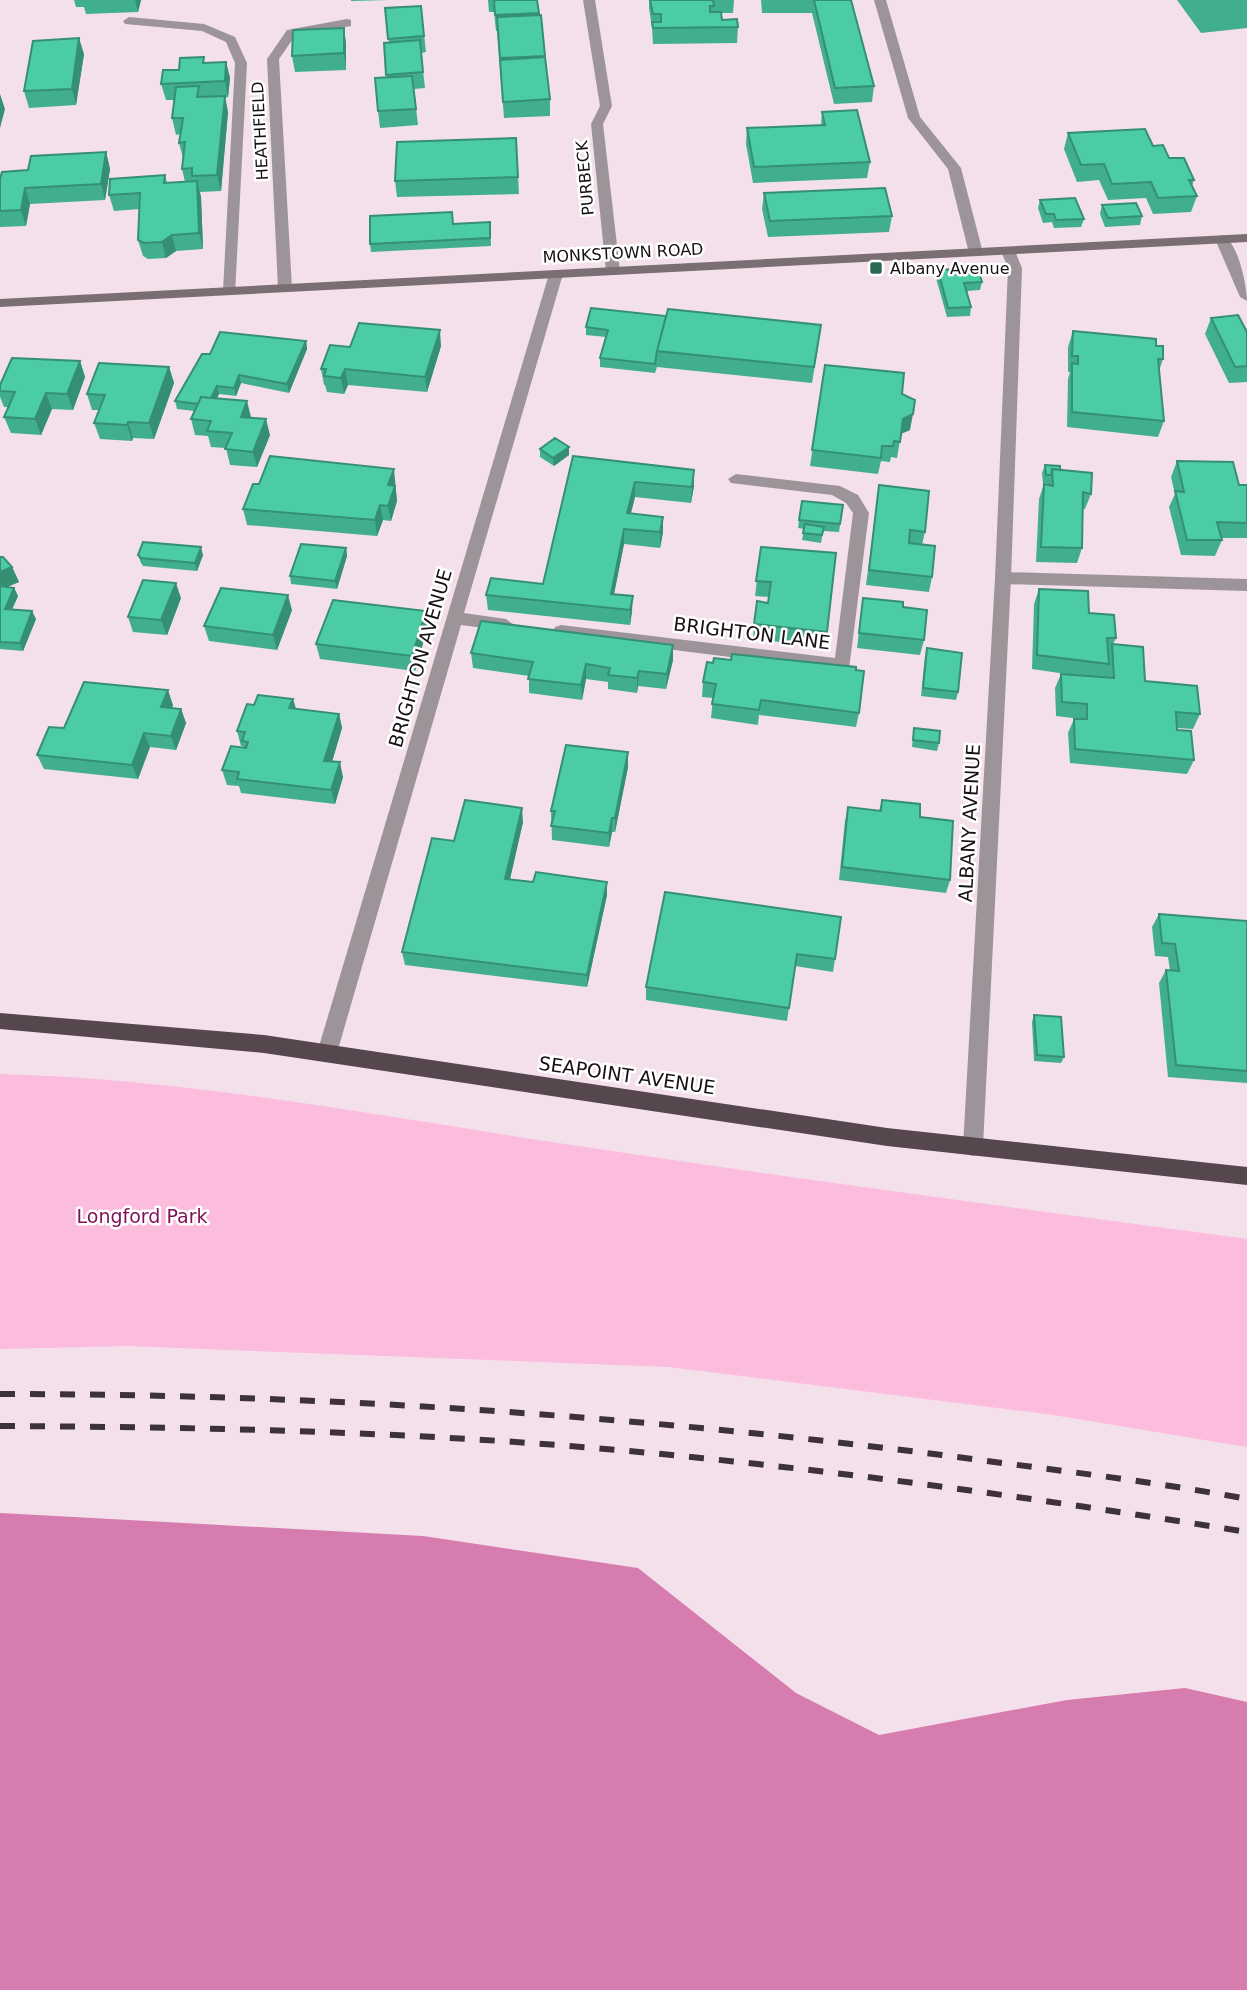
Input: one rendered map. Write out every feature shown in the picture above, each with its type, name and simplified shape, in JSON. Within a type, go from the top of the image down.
[{"type":"highway","name":"SEAPOINT AVENUE","points":[[0,1021],[264,1044],[973,1147],[1247,1176]]},
{"type":"main road","name":"MONKSTOWN ROAD","points":[[0,303],[1247,238]]},
{"type":"street","name":"PURBECK","points":[[589,0],[606,106],[597,124],[613,271]]},
{"type":"street","points":[[880,0],[914,118],[954,168],[976,253]]},
{"type":"street","points":[[129,21],[204,28],[230,40],[241,63],[230,291]]},
{"type":"street","name":"HEATHFIELD","points":[[285,288],[273,59],[291,33],[347,23]]},
{"type":"street","points":[[1222,239],[1247,297]]},
{"type":"street","name":"ALBANY AVENUE","points":[[973,1147],[1003,578],[1015,268],[1008,251]]},
{"type":"street","name":"BRIGHTON AVENUE","points":[[327,1053],[556,274]]},
{"type":"street","name":"BRIGHTON LANE","points":[[548,630],[843,665],[861,513],[857,506],[852,499],[835,490],[736,479]]},
{"type":"street","points":[[1003,578],[1247,585]]},
{"type":"street","points":[[453,618],[521,626]]},
{"type":"green space","name":"Longford Park","points":[[0,1074],[140,1083],[280,1100],[730,1168],[1247,1239],[1247,1447],[1047,1414],[669,1367],[128,1346],[0,1349]]},
{"type":"shaded area","points":[[0,1513],[423,1536],[638,1568],[796,1693],[879,1735],[1067,1700],[1185,1688],[1247,1702],[1247,1990],[0,1990]]},
{"type":"building","points":[[494,0],[537,0],[539,13],[495,15]]},
{"type":"building","points":[[650,0],[713,0],[714,6],[710,6],[710,12],[721,12],[722,20],[737,19],[738,27],[653,28],[652,22],[661,22],[661,14],[653,14]]},
{"type":"building","points":[[814,0],[851,0],[874,86],[835,88]]},
{"type":"building","points":[[421,6],[424,36],[388,39],[385,8]]},
{"type":"building","points":[[541,15],[545,56],[500,58],[497,17]]},
{"type":"building","points":[[344,28],[344,53],[292,56],[293,30]]},
{"type":"building","points":[[79,38],[72,89],[24,91],[33,41]]},
{"type":"building","points":[[420,40],[423,72],[386,75],[384,43]]},
{"type":"building","points":[[204,57],[203,63],[226,62],[225,81],[161,84],[163,70],[179,70],[180,58]]},
{"type":"building","points":[[545,57],[550,99],[503,102],[500,60]]},
{"type":"building","points":[[412,76],[416,109],[378,111],[375,78]]},
{"type":"building","points":[[199,86],[197,97],[225,96],[217,175],[192,176],[192,168],[182,169],[185,142],[179,143],[183,118],[172,118],[176,87]]},
{"type":"building","points":[[857,110],[870,162],[754,167],[747,128],[825,125],[822,112]]},
{"type":"building","points":[[1145,129],[1153,146],[1163,145],[1169,158],[1184,158],[1194,180],[1189,180],[1197,196],[1158,198],[1151,182],[1112,184],[1104,164],[1081,165],[1068,133]]},
{"type":"building","points":[[516,138],[518,177],[395,181],[397,142]]},
{"type":"building","points":[[106,152],[101,184],[25,188],[21,210],[0,211],[2,172],[28,170],[31,156]]},
{"type":"building","points":[[165,175],[164,183],[197,181],[199,233],[172,235],[162,242],[144,243],[138,240],[140,193],[109,195],[110,179]]},
{"type":"building","points":[[885,188],[892,216],[770,221],[764,193]]},
{"type":"building","points":[[1075,198],[1084,219],[1056,220],[1054,214],[1046,214],[1040,200]]},
{"type":"building","points":[[1136,203],[1142,216],[1108,218],[1102,205]]},
{"type":"building","points":[[452,212],[453,224],[490,222],[490,238],[370,244],[370,216]]},
{"type":"building","points":[[978,268],[982,282],[964,283],[971,307],[948,308],[938,270]]},
{"type":"building","points":[[591,308],[666,316],[655,364],[600,358],[608,330],[586,327]]},
{"type":"building","points":[[668,309],[821,325],[814,367],[657,351]]},
{"type":"building","points":[[1238,315],[1247,332],[1247,366],[1235,367],[1211,318]]},
{"type":"building","points":[[359,323],[440,330],[425,377],[345,369],[341,378],[324,376],[326,369],[321,369],[330,345],[350,347]]},
{"type":"building","points":[[1073,331],[1156,339],[1156,346],[1163,346],[1163,359],[1158,359],[1164,421],[1072,412],[1072,363],[1078,364],[1078,356],[1072,356]]},
{"type":"building","points":[[220,332],[306,341],[287,384],[239,375],[234,388],[217,386],[211,398],[201,397],[198,404],[175,401],[202,354],[210,354]]},
{"type":"building","points":[[12,358],[80,361],[67,394],[46,393],[35,419],[4,417],[15,392],[0,391],[0,385]]},
{"type":"building","points":[[99,363],[169,367],[149,423],[94,423],[105,395],[87,394]]},
{"type":"building","points":[[825,365],[904,373],[902,394],[915,400],[913,414],[903,419],[900,442],[894,441],[893,446],[882,446],[881,458],[812,450]]},
{"type":"building","points":[[201,397],[247,401],[241,417],[266,419],[253,452],[225,449],[232,433],[207,431],[211,421],[191,419]]},
{"type":"building","points":[[555,438],[569,447],[553,458],[540,449]]},
{"type":"building","points":[[270,456],[394,469],[388,485],[395,486],[388,506],[380,505],[375,520],[243,509],[253,484],[259,484]]},
{"type":"building","points":[[573,456],[694,470],[692,487],[635,482],[627,513],[663,517],[660,532],[624,529],[611,594],[633,596],[630,610],[486,595],[491,578],[543,584]]},
{"type":"building","points":[[1177,461],[1233,462],[1239,485],[1247,485],[1247,523],[1217,522],[1222,540],[1187,540],[1175,491],[1184,492]]},
{"type":"building","points":[[1045,465],[1060,466],[1060,470],[1052,469],[1051,475],[1046,475]]},
{"type":"building","points":[[1052,469],[1092,473],[1091,494],[1083,492],[1082,548],[1041,547],[1044,484],[1053,486]]},
{"type":"building","points":[[879,485],[929,491],[925,532],[910,530],[909,543],[935,546],[932,577],[869,570]]},
{"type":"building","points":[[802,501],[843,505],[840,524],[799,520]]},
{"type":"building","points":[[805,524],[824,527],[822,535],[803,533]]},
{"type":"building","points":[[143,542],[201,547],[195,563],[141,558],[138,555]]},
{"type":"building","points":[[301,544],[346,548],[335,581],[290,576]]},
{"type":"building","points":[[761,547],[836,553],[827,632],[754,624],[757,601],[768,603],[771,582],[756,581]]},
{"type":"building","points":[[0,557],[3,557],[12,567],[0,572]]},
{"type":"building","points":[[143,580],[176,583],[161,620],[128,617]]},
{"type":"building","points":[[0,586],[14,588],[5,609],[32,611],[20,643],[0,642]]},
{"type":"building","points":[[221,588],[288,595],[273,635],[204,626]]},
{"type":"building","points":[[1039,589],[1088,591],[1089,613],[1114,615],[1116,638],[1107,638],[1109,664],[1037,655]]},
{"type":"building","points":[[863,598],[903,602],[903,607],[927,610],[924,640],[859,633]]},
{"type":"building","points":[[333,600],[426,611],[412,656],[316,644]]},
{"type":"building","points":[[481,621],[673,645],[667,674],[639,671],[637,678],[608,675],[610,668],[586,664],[581,685],[528,679],[533,662],[471,653]]},
{"type":"building","points":[[1112,644],[1143,647],[1145,681],[1197,686],[1200,714],[1176,712],[1177,730],[1191,731],[1194,760],[1075,749],[1074,719],[1087,719],[1087,704],[1062,702],[1061,674],[1114,678]]},
{"type":"building","points":[[927,648],[962,653],[958,692],[923,688]]},
{"type":"building","points":[[732,654],[856,667],[856,670],[864,671],[859,713],[761,700],[759,710],[712,704],[716,684],[703,682],[707,662],[713,663],[714,658],[731,660]]},
{"type":"building","points":[[84,682],[168,690],[161,707],[181,709],[171,736],[144,733],[132,765],[37,755],[49,727],[64,728]]},
{"type":"building","points":[[258,695],[293,699],[289,708],[339,714],[324,761],[340,762],[331,790],[237,779],[239,772],[222,770],[231,746],[246,748],[248,742],[242,741],[245,732],[237,731],[247,704],[254,705]]},
{"type":"building","points":[[914,728],[940,731],[939,743],[913,740]]},
{"type":"building","points":[[566,745],[628,752],[615,818],[612,818],[609,833],[551,826],[555,811],[551,811]]},
{"type":"building","points":[[465,800],[522,808],[505,879],[533,882],[536,872],[607,882],[587,975],[402,952],[432,838],[454,841]]},
{"type":"building","points":[[882,800],[920,804],[920,817],[953,821],[950,880],[842,867],[848,807],[881,811]]},
{"type":"building","points":[[665,892],[841,917],[835,959],[797,954],[789,1008],[646,987]]},
{"type":"building","points":[[1159,914],[1247,921],[1247,1071],[1176,1065],[1166,970],[1179,971],[1175,944],[1162,943]]},
{"type":"building","points":[[1034,1015],[1061,1017],[1064,1057],[1037,1055]]},
{"type":"railway","points":[[0,1394],[236,1398],[589,1418],[942,1455],[1133,1480],[1247,1499]]},
{"type":"railway","points":[[0,1426],[315,1432],[472,1439],[629,1451],[939,1486],[1247,1532]]},
{"type":"place","name":"Albany Avenue","points":[[876,268]]}]
